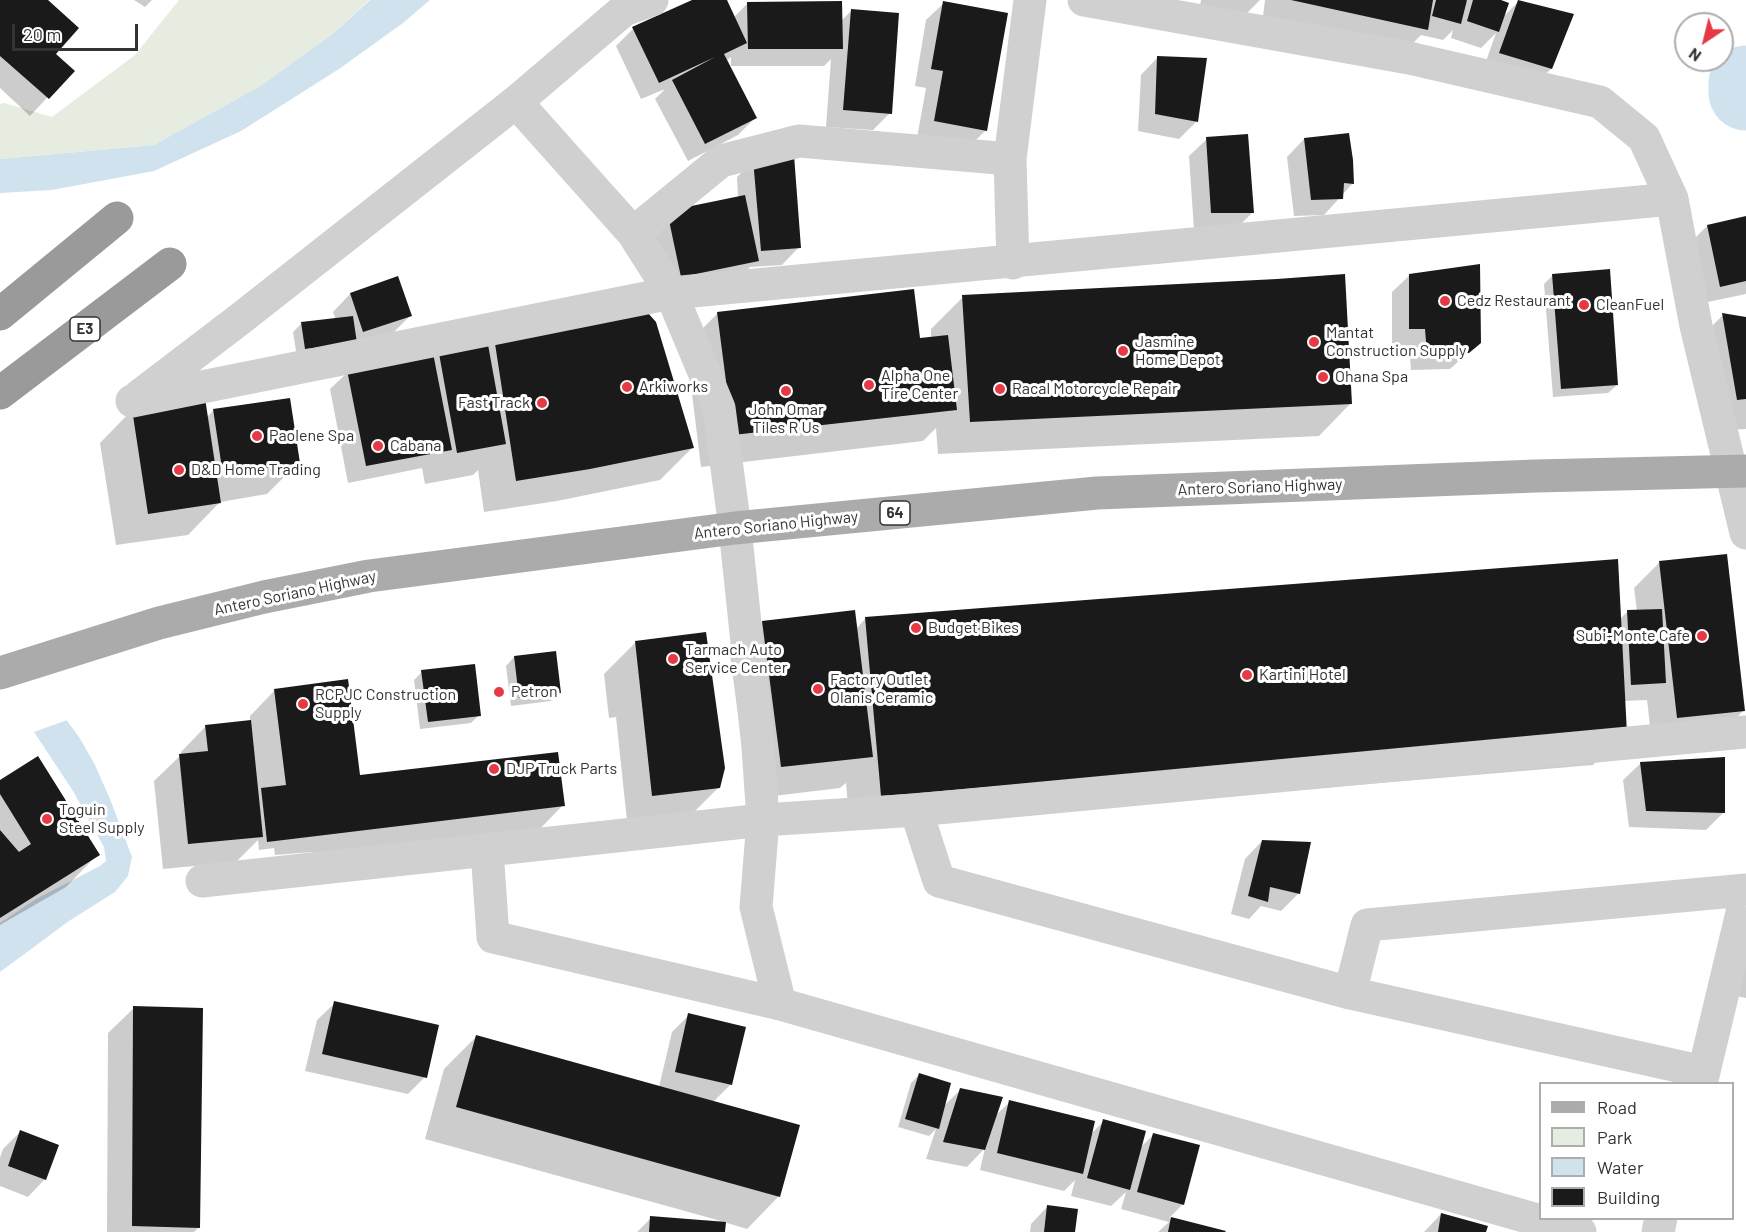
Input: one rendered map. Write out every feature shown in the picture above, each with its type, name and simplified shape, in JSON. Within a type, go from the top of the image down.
[{"type":"highway","points":[[0,314],[117,218]]},
{"type":"highway","name":"E3","points":[[0,393],[170,264]]},
{"type":"main road","name":"Antero Soriano Highway","points":[[0,673],[171,620],[264,597],[369,576],[735,528],[1097,493],[1536,476],[1738,471]]},
{"type":"street","points":[[651,0],[624,10],[516,102],[132,401],[671,293],[1672,200]]},
{"type":"street","points":[[1013,262],[1010,159],[1030,0]]},
{"type":"street","points":[[1084,0],[1409,58],[1600,102],[1644,138],[1672,200],[1696,326],[1738,471],[1746,533]]},
{"type":"street","points":[[516,102],[633,233],[671,293],[719,408],[735,528],[758,747],[763,820],[756,907],[780,1004]]},
{"type":"street","points":[[633,233],[721,161],[799,141],[1010,159]]},
{"type":"street","points":[[202,881],[763,820],[916,810],[1746,732]]},
{"type":"street","points":[[916,810],[939,881],[1350,993],[1702,1078],[1746,896]]},
{"type":"street","points":[[487,850],[493,937],[780,1004],[1580,1232]]},
{"type":"street","points":[[1350,993],[1368,925],[1746,890]]},
{"type":"green space","points":[[179,0],[369,0],[335,32],[262,85],[154,145],[0,159],[0,104],[4,103],[52,117],[135,55]]},
{"type":"water","points":[[370,0],[430,0],[403,23],[339,69],[241,131],[154,171],[52,190],[0,193],[0,159],[154,145],[262,85],[335,32]]},
{"type":"water","points":[[0,641],[39,683],[79,737],[110,799],[132,857],[128,876],[115,892],[69,921],[0,972],[0,923],[36,899],[106,861],[104,847],[73,791],[34,732],[0,691]]},
{"type":"pier","points":[[0,638],[41,681],[70,719],[31,733],[0,695]]},
{"type":"building","points":[[0,0],[48,0],[79,28],[56,54],[75,71],[49,99],[0,56]]},
{"type":"building","points":[[692,0],[727,0],[747,43],[724,54],[757,118],[705,144],[672,80],[715,57],[659,83],[632,27]]},
{"type":"building","points":[[1291,0],[1433,0],[1428,30]]},
{"type":"building","points":[[1436,0],[1467,0],[1461,24],[1432,16]]},
{"type":"building","points":[[1473,0],[1501,0],[1509,3],[1499,32],[1467,21]]},
{"type":"building","points":[[1518,0],[1574,14],[1552,69],[1499,53]]},
{"type":"building","points":[[842,1],[843,49],[748,49],[747,2]]},
{"type":"building","points":[[943,1],[1008,13],[987,131],[934,121],[943,71],[931,69]]},
{"type":"building","points":[[851,9],[899,13],[892,114],[843,110]]},
{"type":"building","points":[[1157,56],[1207,58],[1198,122],[1155,114]]},
{"type":"building","points":[[1349,133],[1354,184],[1344,183],[1343,199],[1311,200],[1304,138]]},
{"type":"building","points":[[1248,134],[1254,213],[1211,213],[1206,137]]},
{"type":"building","points":[[794,155],[801,248],[761,251],[753,159]]},
{"type":"building","points":[[745,195],[759,261],[681,277],[667,211]]},
{"type":"building","points":[[1746,216],[1746,281],[1720,287],[1707,225]]},
{"type":"building","name":"Cedz Restaurant","points":[[1480,264],[1481,343],[1469,353],[1427,354],[1425,329],[1409,329],[1409,274]]},
{"type":"building","name":"CleanFuel","points":[[1610,269],[1618,385],[1561,389],[1552,274]]},
{"type":"building","name":"Jasmine Home Depot","points":[[1345,274],[1352,404],[970,422],[962,295]]},
{"type":"building","points":[[398,276],[412,316],[363,332],[350,293]]},
{"type":"building","points":[[914,289],[920,338],[948,335],[957,410],[733,435],[717,312]]},
{"type":"building","points":[[648,313],[656,322],[694,448],[516,481],[494,337]]},
{"type":"building","points":[[1722,313],[1746,317],[1746,399],[1737,400]]},
{"type":"building","points":[[353,316],[357,343],[305,349],[301,322]]},
{"type":"building","points":[[487,339],[506,444],[457,453],[438,348]]},
{"type":"building","points":[[433,353],[452,450],[366,466],[347,370]]},
{"type":"building","name":"D&D Home Trading","points":[[205,398],[221,503],[148,514],[132,409]]},
{"type":"building","name":"Paolene Spa","points":[[290,398],[300,463],[223,475],[213,409]]},
{"type":"building","name":"Subi-Monte Cafe","points":[[1727,554],[1745,711],[1677,718],[1659,561]]},
{"type":"building","name":"Kartini Hotel","points":[[1618,559],[1627,734],[881,796],[865,617]]},
{"type":"building","points":[[1662,609],[1666,683],[1631,685],[1627,610]]},
{"type":"building","name":"Factory Outlet Olanis Ceramic","points":[[855,610],[873,757],[781,767],[762,621]]},
{"type":"building","points":[[706,632],[725,768],[720,788],[652,796],[635,641]]},
{"type":"building","points":[[556,651],[561,693],[519,698],[514,656]]},
{"type":"building","points":[[475,664],[481,716],[428,722],[421,670]]},
{"type":"building","points":[[348,679],[360,775],[558,752],[565,806],[267,842],[261,788],[286,785],[274,689]]},
{"type":"building","points":[[251,720],[263,837],[188,844],[179,754],[208,751],[205,725]]},
{"type":"building","name":"Toguin Steel Supply","points":[[38,756],[100,855],[0,918],[0,830],[19,852],[31,844],[0,794],[0,780]]},
{"type":"building","points":[[1725,757],[1725,813],[1646,811],[1640,762]]},
{"type":"building","points":[[1262,840],[1311,842],[1300,894],[1270,887],[1268,902],[1248,896]]},
{"type":"building","points":[[334,1001],[439,1025],[427,1078],[322,1054]]},
{"type":"building","points":[[133,1006],[203,1008],[200,1228],[132,1226]]},
{"type":"building","points":[[688,1013],[746,1027],[732,1085],[675,1072]]},
{"type":"building","points":[[476,1035],[800,1125],[780,1197],[456,1107]]},
{"type":"building","points":[[919,1073],[951,1083],[939,1129],[905,1119]]},
{"type":"building","points":[[960,1088],[1003,1097],[985,1150],[943,1142]]},
{"type":"building","points":[[1009,1100],[1095,1121],[1083,1174],[997,1153]]},
{"type":"building","points":[[1103,1119],[1146,1131],[1130,1190],[1087,1178]]},
{"type":"building","points":[[20,1130],[59,1145],[46,1180],[8,1166]]},
{"type":"building","points":[[1153,1133],[1200,1145],[1184,1205],[1137,1192]]},
{"type":"building","points":[[1047,1205],[1078,1209],[1075,1232],[1044,1232]]},
{"type":"building","points":[[1441,1213],[1488,1226],[1486,1232],[1438,1232]]},
{"type":"building","points":[[650,1216],[726,1222],[725,1232],[649,1232]]},
{"type":"building","points":[[1171,1217],[1226,1231],[1168,1232]]},
{"type":"waterway","points":[[1746,83],[1746,93]]},
{"type":"place","name":"Cedz Restaurant","points":[[1445,301]]},
{"type":"place","name":"CleanFuel","points":[[1584,305]]},
{"type":"place","name":"Mantat Construction Supply","points":[[1314,342]]},
{"type":"place","name":"Jasmine Home Depot","points":[[1123,351]]},
{"type":"place","name":"Ohana Spa","points":[[1323,377]]},
{"type":"place","name":"Alpha One Tire Center","points":[[869,385]]},
{"type":"place","name":"Arkiworks","points":[[627,387]]},
{"type":"place","name":"Racal Motorcycle Repair","points":[[1000,389]]},
{"type":"place","name":"John Omar Tiles R Us","points":[[786,391]]},
{"type":"place","name":"Fast Track","points":[[542,403]]},
{"type":"place","name":"Paolene Spa","points":[[257,436]]},
{"type":"place","name":"Cabana","points":[[378,446]]},
{"type":"place","name":"D&D Home Trading","points":[[179,470]]},
{"type":"place","name":"Budget Bikes","points":[[916,628]]},
{"type":"place","name":"Subi-Monte Cafe","points":[[1702,636]]},
{"type":"place","name":"Tarmach Auto Service Center","points":[[673,659]]},
{"type":"place","name":"Kartini Hotel","points":[[1247,675]]},
{"type":"place","name":"Factory Outlet Olanis Ceramic","points":[[818,689]]},
{"type":"place","name":"Petron","points":[[499,692]]},
{"type":"place","name":"RCPJC Construction Supply","points":[[303,704]]},
{"type":"place","name":"DJP Truck Parts","points":[[494,769]]},
{"type":"place","name":"Toguin Steel Supply","points":[[47,819]]}]
